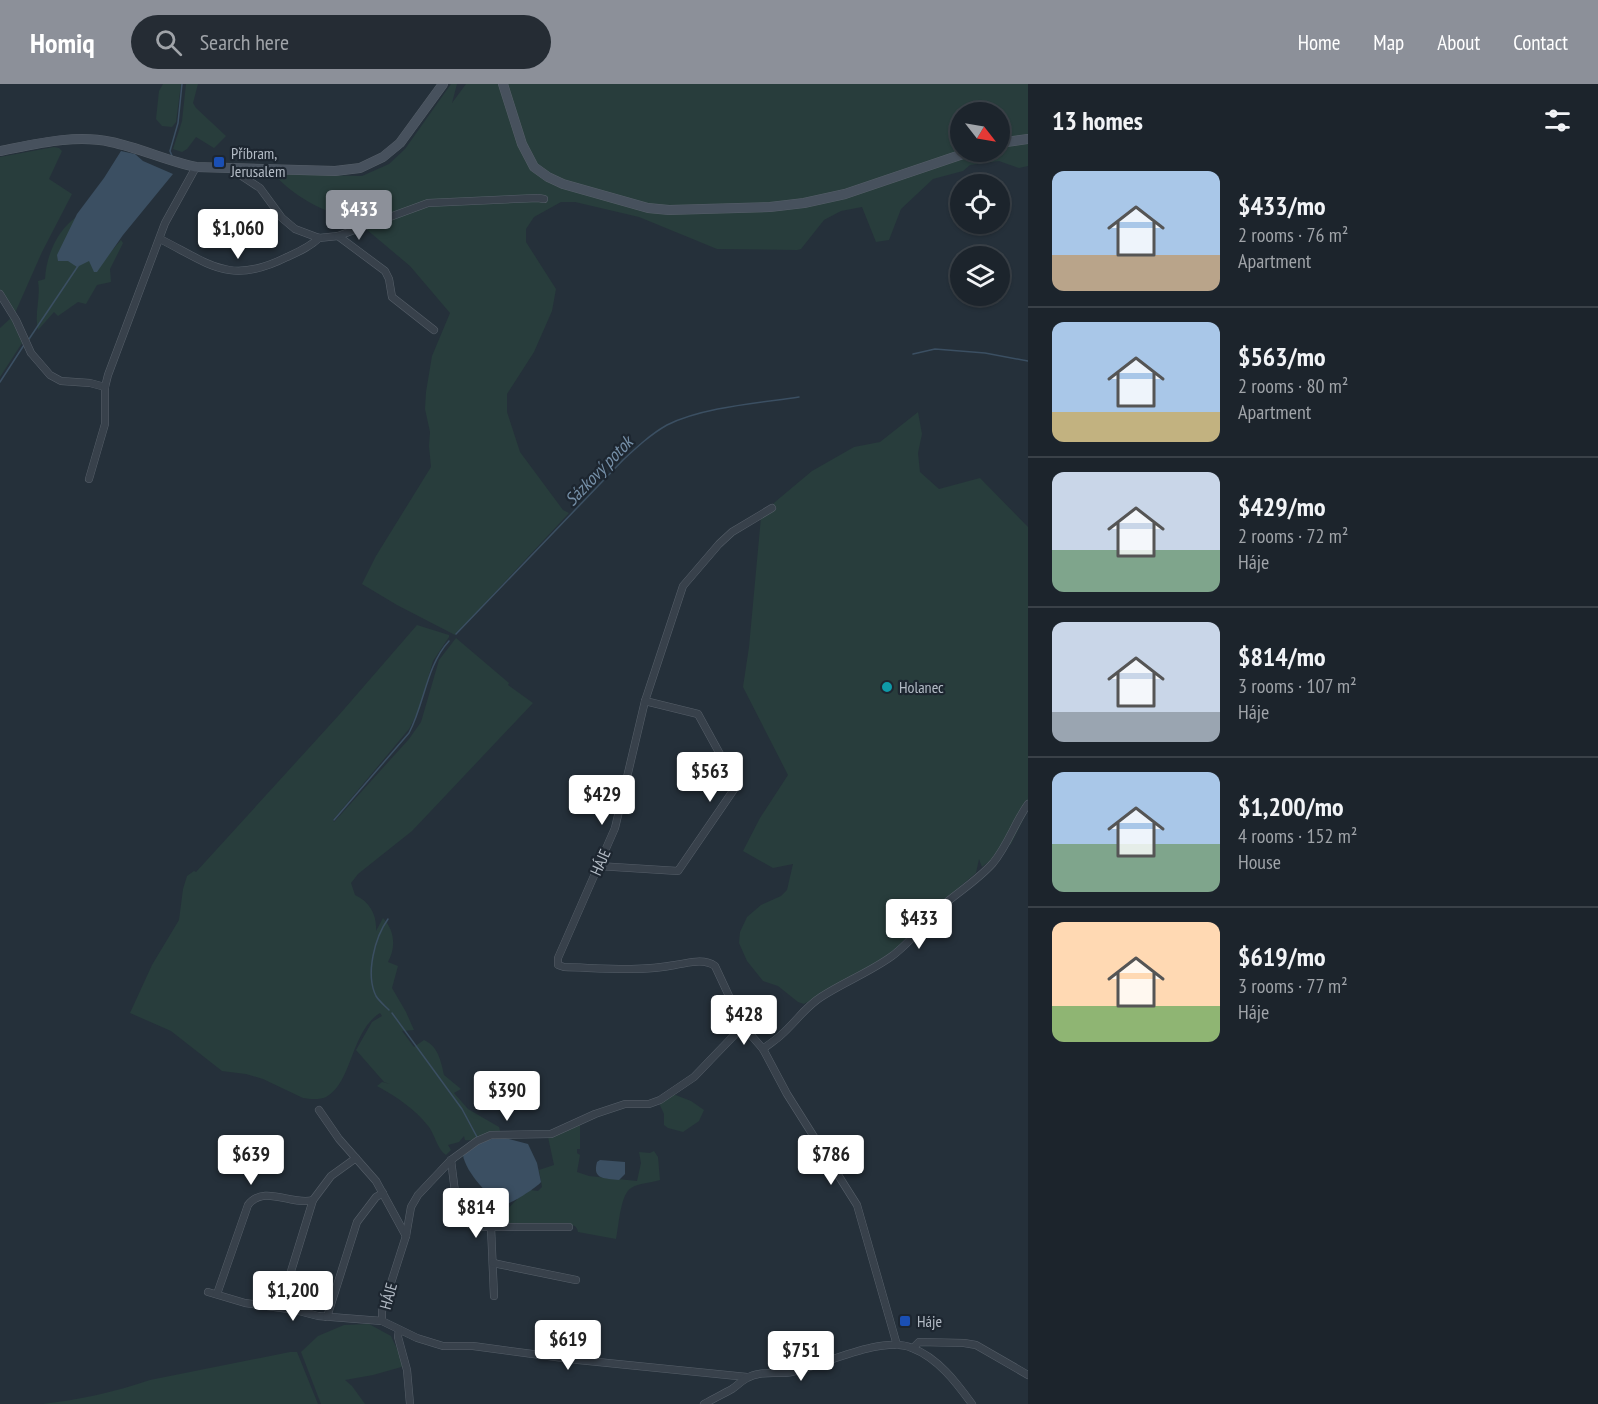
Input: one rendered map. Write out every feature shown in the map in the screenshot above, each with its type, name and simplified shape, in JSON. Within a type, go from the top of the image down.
[{"type":"street","points":[[0,151],[38,143],[75,139],[96,140],[127,146],[174,162],[196,166],[348,170],[372,164],[383,158],[400,143],[443,84]]},
{"type":"street","points":[[503,84],[522,144],[534,167],[563,184],[648,208],[681,210],[770,207],[804,203],[845,194],[950,158]]},
{"type":"street","points":[[1010,141],[1028,139]]},
{"type":"street","points":[[89,479],[105,424],[107,404],[105,387],[117,350],[171,211],[196,166]]},
{"type":"street","points":[[229,168],[260,188],[288,225],[319,238],[338,236],[428,203],[544,199]]},
{"type":"street","points":[[338,236],[385,271],[392,297],[434,330]]},
{"type":"street","points":[[160,239],[214,266],[230,272],[243,272],[275,263],[314,244],[319,238]]},
{"type":"street","points":[[0,294],[16,320],[25,343],[50,375],[57,380],[105,387]]},
{"type":"street","name":"HÁJE","points":[[772,508],[732,532],[683,586],[645,701],[615,828],[558,958],[558,965],[630,970],[656,969],[697,961],[711,963],[720,972],[743,1026],[763,1049],[787,1094],[856,1205],[897,1345]]},
{"type":"street","points":[[598,866],[678,871],[737,784],[698,714],[645,701]]},
{"type":"street","points":[[763,1049],[782,1035],[807,1007],[893,956],[907,944],[941,908],[974,882],[1000,854],[1028,804]]},
{"type":"street","name":"HÁJE","points":[[743,1026],[694,1077],[660,1100],[649,1104],[624,1104],[551,1134],[491,1135],[477,1141],[451,1160],[418,1195],[411,1207],[406,1236],[382,1311],[382,1321],[417,1338],[443,1346],[473,1346],[578,1360],[747,1377],[790,1372],[855,1352],[886,1345],[897,1345],[913,1348],[942,1368],[972,1404]]},
{"type":"street","points":[[319,1110],[339,1139],[376,1181],[406,1236]]},
{"type":"street","points":[[279,1307],[313,1200],[331,1176],[356,1158]]},
{"type":"street","points":[[451,1160],[455,1192],[469,1224],[475,1227],[569,1227]]},
{"type":"street","points":[[327,1317],[357,1222],[376,1197],[382,1193]]},
{"type":"street","points":[[217,1294],[251,1201],[264,1195],[305,1201],[313,1200]]},
{"type":"street","points":[[491,1227],[494,1296]]},
{"type":"street","points":[[493,1263],[576,1280]]},
{"type":"street","points":[[208,1292],[245,1303],[327,1317],[382,1321]]},
{"type":"street","name":"HÁJE","points":[[399,1330],[398,1337],[407,1370],[410,1404]]},
{"type":"street","points":[[913,1348],[919,1342],[976,1345],[1028,1374]]},
{"type":"street","name":"HÁJE","points":[[704,1404],[733,1388],[747,1377]]},
{"type":"green space","points":[[163,84],[181,84],[176,122],[172,127],[162,126],[156,119],[159,91]]},
{"type":"green space","points":[[186,84],[198,84],[193,103],[226,136],[214,148],[196,137],[182,152],[173,149],[182,121]]},
{"type":"green space","points":[[451,84],[457,84],[452,103],[466,84],[1028,84],[1028,166],[1019,168],[1002,162],[1010,162],[1010,102],[950,102],[950,162],[992,162],[970,165],[963,171],[933,179],[901,209],[889,240],[876,242],[862,207],[841,211],[824,220],[801,249],[797,250],[717,249],[639,217],[575,202],[561,202],[534,217],[526,229],[526,242],[556,289],[552,311],[534,352],[507,394],[507,412],[520,452],[563,510],[569,513],[455,635],[362,584],[376,556],[431,467],[430,432],[425,409],[426,392],[432,356],[450,313],[410,266],[366,229],[371,208],[379,197],[352,209],[340,212],[329,211],[303,198],[276,176],[279,174],[362,176],[389,164],[405,149]]},
{"type":"green space","points":[[54,147],[62,151],[49,179],[72,194],[42,252],[15,313],[0,291],[0,157]]},
{"type":"green space","points":[[78,216],[92,258],[98,267],[121,240],[123,243],[110,269],[111,282],[97,285],[86,304],[78,302],[58,316],[54,312],[38,330],[38,281],[45,279],[54,243],[71,221]]},
{"type":"green space","points":[[11,318],[22,343],[0,377],[0,328]]},
{"type":"green space","points":[[918,412],[922,434],[918,453],[920,472],[939,489],[980,478],[1028,527],[1028,810],[1011,844],[982,867],[979,859],[976,873],[944,900],[893,951],[804,1004],[778,986],[763,981],[747,961],[739,943],[740,932],[747,917],[761,905],[781,896],[787,890],[793,864],[773,868],[743,851],[760,818],[788,775],[743,687],[761,517],[812,471],[854,447],[880,442]]},
{"type":"green space","points":[[417,625],[449,635],[433,661],[419,710],[409,729],[333,820],[334,822],[409,739],[421,722],[439,660],[456,638],[509,683],[508,685],[533,703],[412,831],[358,874],[351,883],[355,895],[365,901],[372,910],[376,931],[383,918],[390,928],[393,945],[388,962],[398,966],[392,988],[414,1030],[402,1031],[414,1047],[424,1040],[433,1046],[440,1059],[444,1075],[461,1089],[454,1093],[468,1109],[499,1127],[500,1131],[473,1140],[465,1140],[464,1136],[459,1142],[448,1145],[451,1150],[446,1155],[440,1149],[429,1127],[412,1109],[377,1086],[382,1082],[390,1084],[384,1082],[356,1050],[372,1022],[382,1016],[380,1013],[370,1021],[363,1032],[342,1080],[335,1090],[326,1097],[314,1099],[303,1098],[263,1079],[222,1071],[171,1031],[130,1013],[152,965],[179,920],[187,876],[196,872],[339,715]]},
{"type":"green space","points":[[673,1094],[691,1101],[704,1110],[699,1121],[683,1132],[664,1125],[664,1114],[659,1103]]},
{"type":"green space","points":[[580,1122],[580,1149],[577,1149],[577,1153],[580,1155],[577,1172],[589,1176],[637,1181],[641,1163],[639,1152],[654,1151],[658,1157],[660,1180],[638,1185],[627,1192],[622,1204],[616,1239],[578,1232],[576,1227],[564,1224],[507,1226],[474,1222],[469,1215],[474,1203],[504,1213],[522,1194],[530,1190],[538,1191],[542,1187],[539,1170],[554,1165],[548,1137]]},
{"type":"green space","points":[[369,1324],[391,1336],[405,1366],[345,1380],[365,1404],[321,1404],[301,1352],[318,1336],[344,1325]]},
{"type":"green space","points":[[297,1352],[318,1404],[42,1404],[97,1395],[150,1380]]},
{"type":"water","points":[[121,151],[135,154],[143,161],[173,174],[123,235],[97,272],[94,272],[89,261],[77,267],[68,261],[58,261],[57,255],[77,214]]},
{"type":"water","points":[[501,1137],[528,1144],[537,1163],[541,1182],[507,1204],[494,1198],[480,1185],[468,1169],[463,1155],[479,1142]]},
{"type":"water","points":[[600,1160],[625,1162],[625,1174],[619,1180],[601,1177],[596,1172],[597,1162]]},
{"type":"waterway","points":[[172,156],[170,151],[178,123],[182,84]]},
{"type":"waterway","points":[[29,339],[78,266]]},
{"type":"waterway","points":[[0,382],[24,345]]},
{"type":"waterway","name":"Sázkový potok","points":[[913,354],[935,349],[985,353],[1028,361]]},
{"type":"waterway","name":"Sázkový potok","points":[[456,634],[623,460],[655,432],[697,414],[799,397]]},
{"type":"waterway","name":"Sázkový potok","points":[[334,820],[409,733],[430,673],[449,641]]},
{"type":"waterway","name":"Sázkový potok","points":[[388,919],[376,945],[371,977],[376,996],[389,1010]]},
{"type":"waterway","name":"Sázkový potok","points":[[392,1013],[462,1109],[477,1137]]},
{"type":"place","name":"Příbram, Jerusalem","points":[[219,162]]},
{"type":"place","name":"Holanec","points":[[887,687]]},
{"type":"place","name":"Háje","points":[[905,1321]]}]
